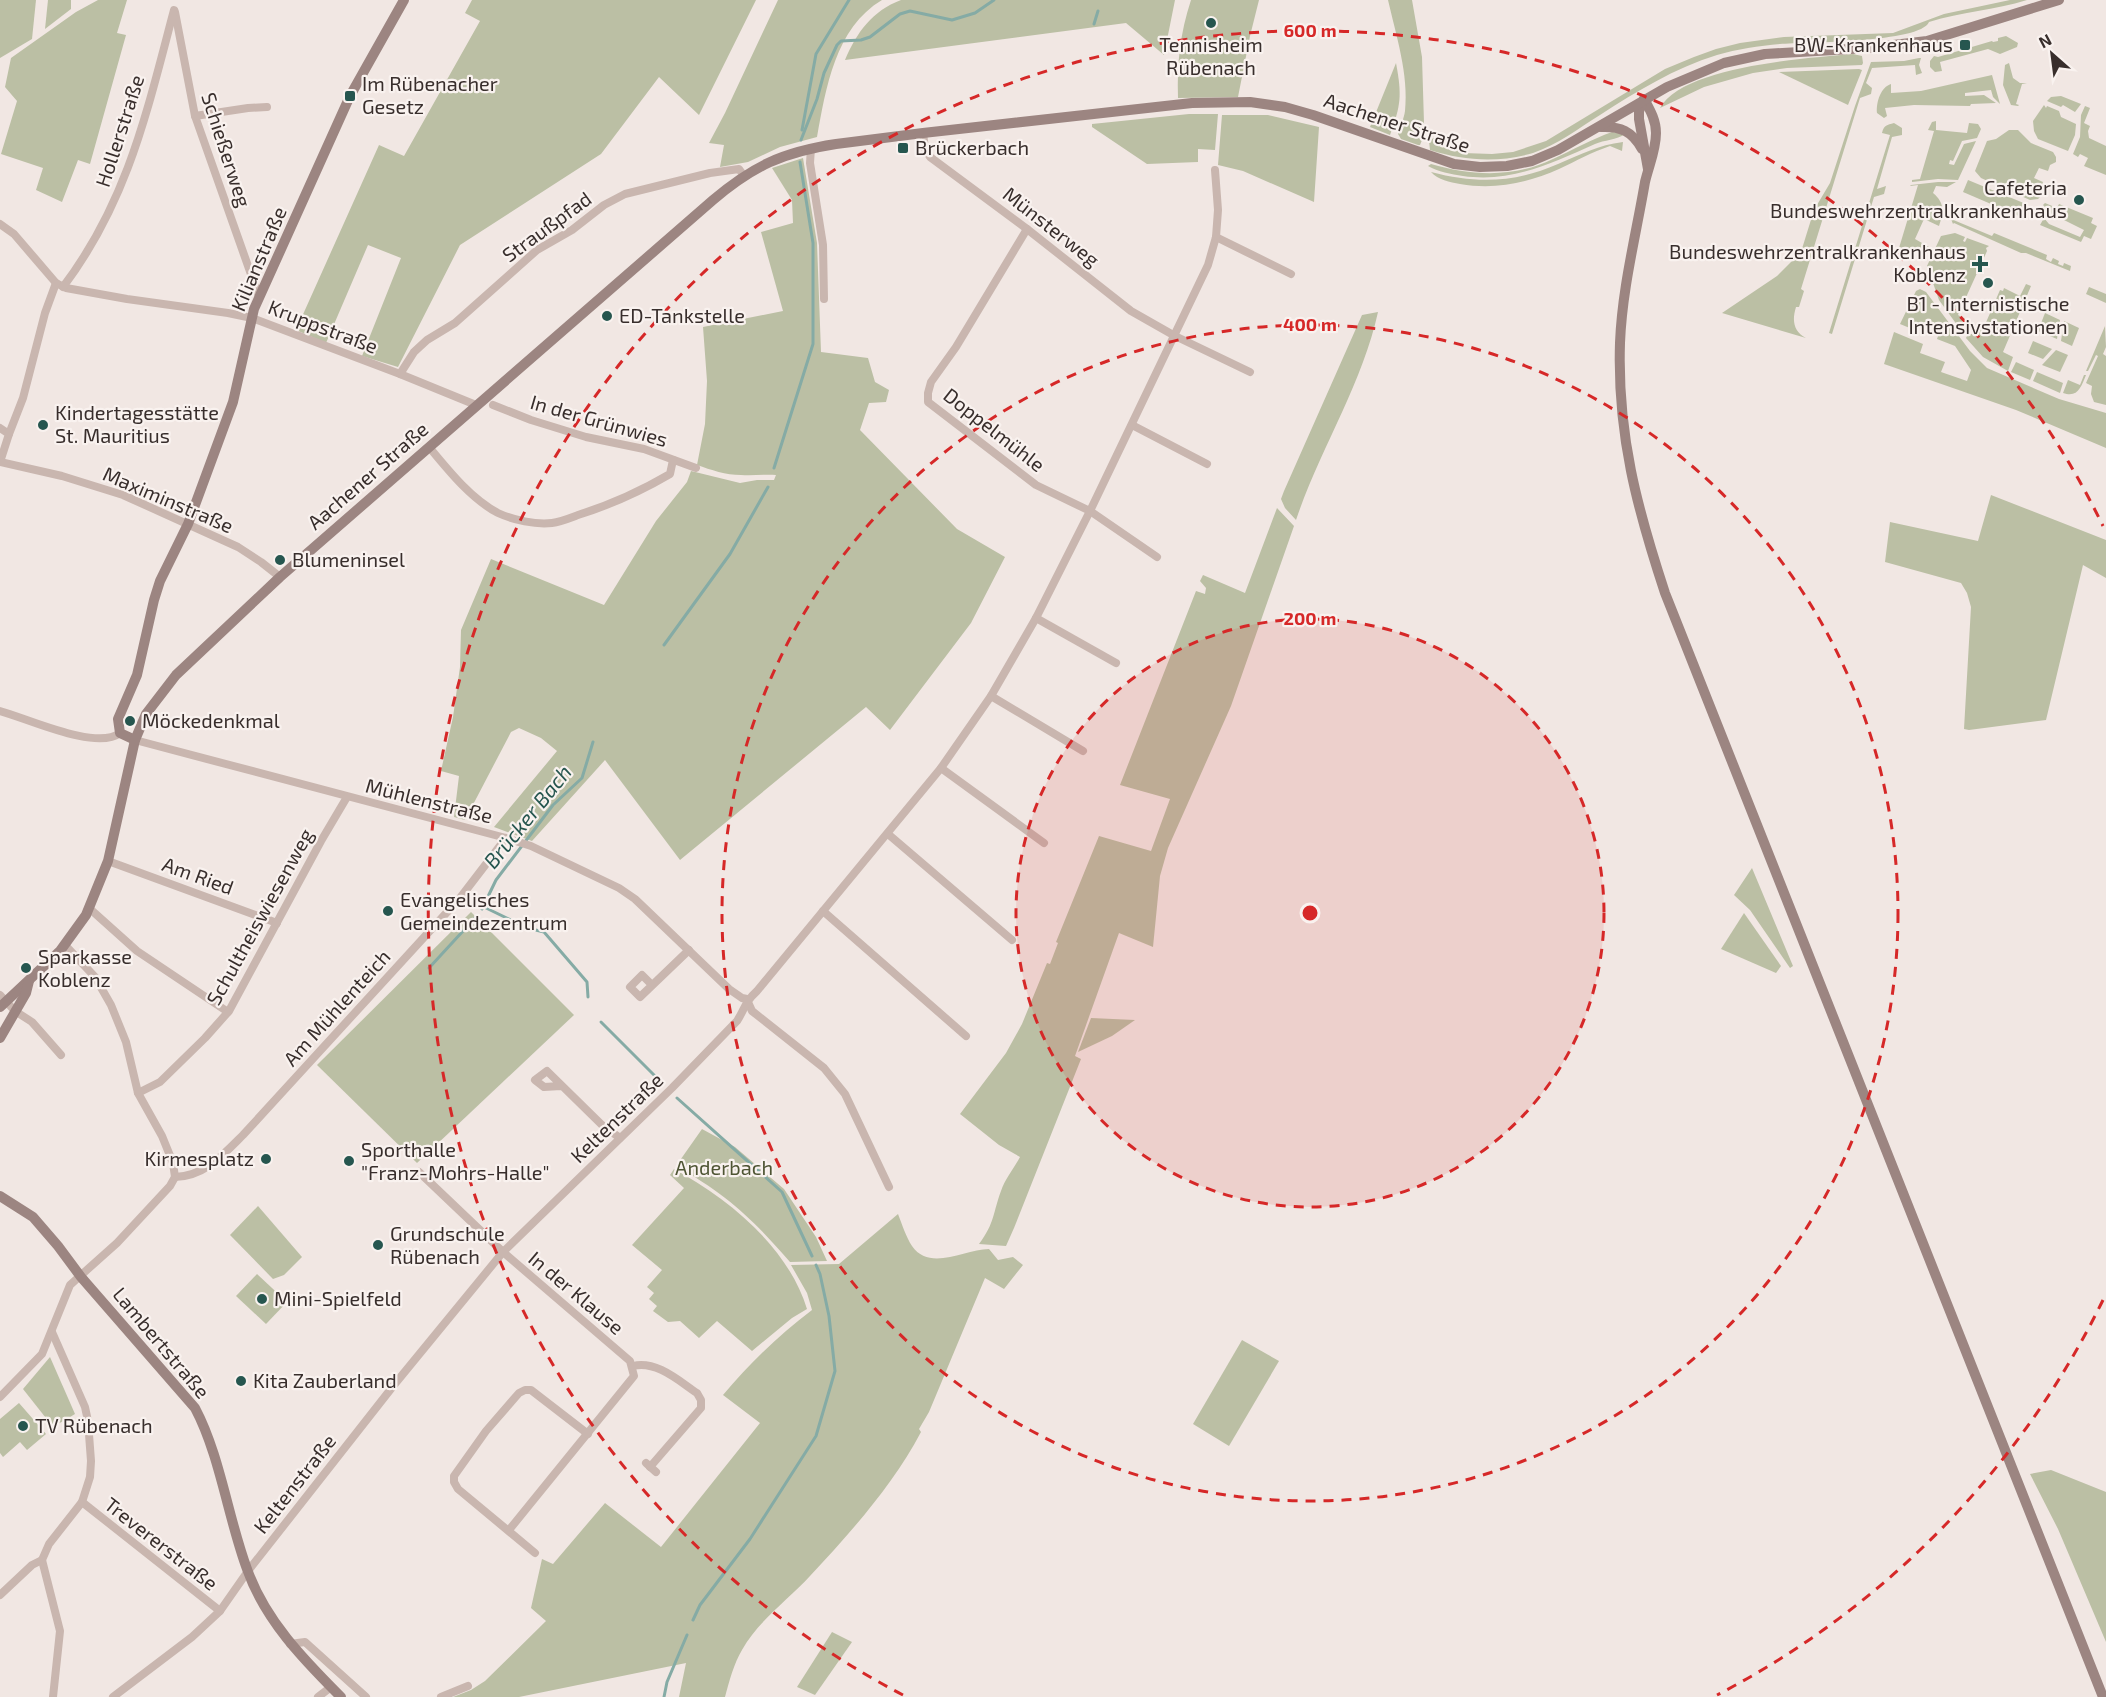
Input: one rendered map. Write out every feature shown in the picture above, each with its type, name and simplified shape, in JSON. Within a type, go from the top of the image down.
[{"type":"main road","name":"Kilianstraße","points":[[120,733],[118,719],[136,675],[160,581],[188,524],[233,402],[252,318],[260,297],[350,96],[404,0]]},
{"type":"main road","name":"Aachener Straße","points":[[2,1001],[29,981],[65,945],[89,908],[108,861],[135,740],[146,714],[176,675],[280,577],[712,200],[744,176],[776,158],[811,148],[923,133],[1192,103],[1250,102],[1285,107],[1313,115],[1443,161],[1480,167],[1507,166],[1532,161],[1558,150],[1644,99],[1690,75],[1724,63],[1749,57],[1927,41],[2060,0]]},
{"type":"main road","points":[[1644,99],[1639,115],[1648,169]]},
{"type":"main road","points":[[1644,99],[1653,116],[1656,133],[1627,284],[1620,343],[1622,422],[1642,524],[1670,604],[2103,1697]]},
{"type":"main road","points":[[1598,127],[1610,126],[1625,129],[1644,152]]},
{"type":"main road","points":[[120,733],[135,740]]},
{"type":"main road","points":[[0,1038],[26,993],[29,981]]},
{"type":"main road","name":"Lambertstraße","points":[[0,1196],[33,1217],[49,1234],[81,1277],[195,1408],[208,1440],[248,1571],[264,1603],[290,1644],[340,1697]]},
{"type":"street","name":"Schießerweg","points":[[174,10],[195,116],[260,297]]},
{"type":"street","name":"Hollerstraße","points":[[9,434],[23,398],[42,324],[60,285],[85,255],[106,219],[124,180],[137,146],[174,10]]},
{"type":"street","points":[[195,116],[267,107]]},
{"type":"street","name":"Münsterweg","points":[[923,133],[925,149],[930,157],[1131,310],[1174,336]]},
{"type":"street","points":[[811,148],[810,163],[823,245],[824,299]]},
{"type":"street","name":"Straußpfad","points":[[400,374],[419,346],[455,323],[537,250],[572,230],[615,198],[730,169],[739,169],[744,176]]},
{"type":"street","name":"Keltenstraße","points":[[113,1697],[179,1647],[220,1611],[248,1571],[394,1385],[503,1252],[737,1021],[744,1010],[747,999],[757,991],[941,768],[991,696],[1036,618],[1090,512],[1208,265],[1216,237],[1218,210],[1215,170]]},
{"type":"street","points":[[0,224],[14,234],[60,285]]},
{"type":"street","name":"Doppelmühle","points":[[1027,229],[956,347],[931,382],[928,402],[1036,485],[1090,512]]},
{"type":"street","points":[[1216,237],[1291,274]]},
{"type":"street","name":"Kruppstraße","points":[[60,285],[127,299],[252,318],[476,405]]},
{"type":"street","points":[[1174,336],[1250,372]]},
{"type":"street","name":"In der Grünwies","points":[[493,405],[531,420],[586,437],[644,449],[696,468]]},
{"type":"street","points":[[1132,425],[1207,464]]},
{"type":"street","points":[[0,428],[9,434]]},
{"type":"street","name":"Maximinstraße","points":[[9,434],[0,462],[62,476],[123,495],[250,555],[280,577]]},
{"type":"street","points":[[429,447],[472,493],[499,513],[525,521],[552,523],[606,506],[657,482],[670,474],[673,460]]},
{"type":"street","points":[[1090,512],[1157,557]]},
{"type":"street","points":[[1036,618],[1116,663]]},
{"type":"street","points":[[991,696],[1083,751]]},
{"type":"street","points":[[0,711],[54,730],[80,735],[99,738],[115,737],[120,733]]},
{"type":"street","name":"Mühlenstraße","points":[[135,740],[506,838],[529,846],[619,888],[635,899],[729,989],[747,999],[752,1011],[825,1068],[845,1094],[889,1187]]},
{"type":"street","points":[[941,768],[1044,843]]},
{"type":"street","name":"Schultheiswiesenweg","points":[[138,1093],[159,1082],[206,1038],[228,1012],[347,797]]},
{"type":"street","points":[[888,834],[1012,940]]},
{"type":"street","name":"Am Mühlenteich","points":[[175,1177],[185,1177],[204,1170],[219,1159],[243,1135],[460,898],[506,838]]},
{"type":"street","name":"Am Ried","points":[[108,861],[277,923]]},
{"type":"street","points":[[89,908],[137,951],[228,1012]]},
{"type":"street","points":[[823,911],[966,1036]]},
{"type":"street","points":[[0,1397],[42,1354],[70,1285],[117,1243],[170,1186],[175,1177],[173,1163],[162,1136],[138,1093],[126,1042],[107,995],[95,977],[65,945]]},
{"type":"street","points":[[652,986],[689,950]]},
{"type":"street","points":[[2,1001],[32,1022],[61,1055]]},
{"type":"street","points":[[561,1086],[602,1125],[620,1138]]},
{"type":"street","name":"In der Klause","points":[[419,1172],[503,1252],[633,1366]]},
{"type":"street","points":[[52,1332],[85,1407],[91,1461],[90,1477],[82,1502],[49,1544],[42,1560],[60,1631],[53,1697]]},
{"type":"street","points":[[509,1530],[634,1376],[633,1366],[640,1364],[656,1366],[697,1393],[701,1400],[701,1407],[651,1467]]},
{"type":"street","points":[[535,1553],[458,1489],[454,1476],[486,1431],[519,1393],[525,1390],[531,1390],[588,1434]]},
{"type":"street","name":"Trevererstraße","points":[[82,1502],[220,1611]]},
{"type":"street","points":[[0,1595],[32,1564],[42,1560]]},
{"type":"street","points":[[290,1644],[305,1642],[366,1697]]},
{"type":"street","points":[[441,1697],[468,1686]]},
{"type":"street","points":[[318,1697],[331,1687]]},
{"type":"green space","points":[[0,0],[36,0],[32,39],[0,58]]},
{"type":"green space","points":[[48,0],[71,0],[71,9],[45,29]]},
{"type":"green space","points":[[98,0],[127,0],[117,33],[126,35],[90,164],[78,160],[62,202],[36,190],[43,168],[1,154],[17,101],[5,87],[11,58],[76,12]]},
{"type":"green space","points":[[472,0],[756,0],[699,115],[659,77],[601,154],[460,245],[398,367],[362,356],[401,258],[368,245],[326,343],[296,330],[379,145],[404,156],[480,21],[465,13]]},
{"type":"green space","points":[[778,0],[882,0],[853,26],[843,43],[829,80],[817,137],[780,147],[748,162],[720,167],[724,145],[709,143]]},
{"type":"green space","points":[[901,0],[1175,0],[1164,55],[1126,23],[845,60],[860,32],[874,16]]},
{"type":"green space","points":[[1191,0],[1259,0],[1238,97],[1178,98],[1180,48]]},
{"type":"green space","points":[[1388,0],[1412,0],[1422,57],[1424,123],[1422,128],[1424,135],[1420,145],[1401,139],[1398,134],[1405,111],[1405,83]]},
{"type":"green space","points":[[2010,0],[2027,0],[1929,22],[1921,29],[1884,38],[1772,45],[1717,55],[1686,66],[1657,81],[1559,141],[1533,153],[1507,158],[1482,159],[1456,157],[1430,150],[1429,141],[1435,137],[1463,153],[1513,152],[1546,141],[1665,69],[1716,49],[1784,37],[1893,33],[1944,14]]},
{"type":"green space","points":[[2006,36],[2018,43],[2017,47],[2000,54],[1988,49],[1940,62],[1942,71],[1935,72],[1930,67],[1930,61],[1934,56],[1938,57],[1998,41],[1998,38]]},
{"type":"green space","points":[[1853,54],[1862,56],[1862,65],[1787,68],[1753,73],[1704,87],[1660,108],[1673,94],[1694,82],[1719,74],[1778,62]]},
{"type":"green space","points":[[1921,58],[1919,65],[1922,73],[1916,75],[1915,65],[1872,68],[1866,83],[1872,88],[1871,94],[1860,98],[1801,289],[1804,291],[1799,307],[1796,307],[1794,321],[1796,329],[1806,338],[1722,313],[1777,276],[1801,252],[1814,210],[1830,183],[1871,62]]},
{"type":"green space","points":[[1396,63],[1399,100],[1390,135],[1370,127]]},
{"type":"green space","points":[[2009,63],[2013,78],[2020,83],[2027,83],[2022,84],[2016,104],[2018,106],[2011,105],[2003,85],[2005,65]]},
{"type":"green space","points":[[1862,70],[1848,105],[1779,72]]},
{"type":"green space","points":[[1992,75],[2000,104],[1993,97],[1991,90],[1965,93],[1965,96],[1984,95],[1996,103],[1971,104],[1970,106],[1914,105],[1885,108],[1887,116],[1884,118],[1877,113],[1880,96],[1884,88],[1891,84],[1891,93],[1921,91]]},
{"type":"green space","points":[[2061,96],[2081,104],[2075,112],[2063,105],[2061,107],[2047,101],[2051,97]]},
{"type":"green space","points":[[2044,105],[2046,108],[2047,106],[2059,111],[2061,117],[2076,124],[2075,135],[2068,151],[2038,139],[2033,121]]},
{"type":"green space","points":[[2085,106],[2090,108],[2084,123],[2090,126],[2089,138],[2106,146],[2106,175],[2084,166],[2088,158],[2080,154],[2078,157],[2073,154],[2080,137],[2081,115]]},
{"type":"green space","points":[[1189,114],[1218,114],[1215,150],[1198,149],[1198,162],[1147,164],[1092,127],[1092,124]]},
{"type":"green space","points":[[1222,115],[1268,115],[1319,127],[1314,202],[1243,171],[1218,165]]},
{"type":"green space","points":[[1936,121],[1936,130],[1967,133],[1969,123],[1978,124],[1981,129],[1977,138],[1962,141],[1953,161],[1950,160],[1949,164],[1954,165],[1964,144],[1976,141],[1958,180],[1938,179],[1912,182],[1912,180],[1920,179],[1934,131],[1928,130],[1932,122]]},
{"type":"green space","points":[[1894,123],[1902,128],[1902,135],[1892,137],[1877,189],[1886,186],[1884,194],[1874,197],[1832,334],[1829,333],[1890,135],[1882,133],[1886,126]]},
{"type":"green space","points":[[2009,130],[2018,130],[2031,143],[2053,152],[2056,157],[2056,162],[2050,165],[2048,171],[2039,168],[2034,178],[2043,182],[2041,188],[2043,194],[2038,199],[2030,200],[1981,178],[1975,171],[1987,141],[1996,139]]},
{"type":"green space","points":[[1612,132],[1625,134],[1515,174],[1498,177],[1463,176],[1428,166],[1431,164],[1477,173],[1508,172],[1538,165]]},
{"type":"green space","points":[[1623,142],[1622,151],[1610,146],[1547,174],[1511,184],[1473,186],[1441,179],[1431,172],[1480,180],[1511,178],[1542,170],[1598,148]]},
{"type":"green space","points":[[803,158],[817,243],[821,352],[868,358],[875,382],[889,390],[886,402],[869,403],[860,430],[957,529],[1005,557],[971,623],[890,730],[866,707],[680,860],[605,760],[532,841],[494,827],[557,751],[541,738],[519,728],[511,732],[465,820],[454,817],[459,776],[441,771],[453,717],[460,667],[461,630],[491,559],[604,605],[656,521],[687,482],[691,471],[740,483],[774,480],[776,475],[730,474],[697,465],[705,424],[707,381],[703,327],[783,311],[761,232],[793,223],[792,200],[772,168]]},
{"type":"green space","points":[[1968,180],[2026,204],[2019,216],[1963,192]]},
{"type":"green space","points":[[1938,182],[1956,182],[1947,187],[1936,186],[1933,193],[1940,200],[1942,208],[1939,226],[1924,219],[1915,239],[1929,247],[1890,252],[1899,248],[1918,185],[1910,186]]},
{"type":"green space","points":[[2045,203],[2057,208],[2059,204],[2093,218],[2091,223],[2097,226],[2091,239],[2084,236],[2081,242],[2040,225],[2044,218],[2049,224],[2080,237],[2084,230],[2056,218],[2043,205]]},
{"type":"green space","points":[[1951,219],[1992,236],[1994,233],[2047,255],[2046,259],[2051,262],[2053,258],[2059,261],[2058,264],[2063,266],[2064,263],[2071,266],[2070,271],[1953,224]]},
{"type":"green space","points":[[1955,233],[1965,237],[1963,241],[1965,242],[1967,238],[1989,246],[1986,248],[1987,251],[1958,315],[1965,319],[1960,329],[1939,300],[1927,266],[1941,236]]},
{"type":"green space","points":[[2026,284],[2031,286],[2003,352],[2013,357],[2008,371],[1983,357],[1966,338],[1968,334],[1975,334],[1977,329],[1984,327],[2000,290],[2003,291],[2004,288],[2020,296]]},
{"type":"green space","points":[[2089,287],[2106,294],[2106,303],[2086,294]]},
{"type":"green space","points":[[1920,289],[1926,292],[1970,351],[1987,368],[2059,399],[2106,413],[2106,448],[2016,410],[1884,364],[1894,332],[1923,344],[1920,353],[1945,362],[1941,372],[1967,381],[1971,370],[1955,346],[1937,339],[1940,330],[1921,322],[1917,331],[1900,324],[1916,291]]},
{"type":"green space","points":[[1378,312],[1362,365],[1296,520],[1285,508],[1281,499],[1284,491],[1362,315]]},
{"type":"green space","points":[[2045,313],[2060,320],[2057,339],[2038,331]]},
{"type":"green space","points":[[2064,321],[2079,328],[2072,346],[2061,341]]},
{"type":"green space","points":[[2105,326],[2106,347],[2103,354],[2106,356],[2106,405],[2094,402],[2091,394],[2092,386],[2086,383],[2098,356],[2096,355],[2086,371]]},
{"type":"green space","points":[[2033,341],[2052,349],[2043,359],[2028,353]]},
{"type":"green space","points":[[2056,350],[2068,355],[2060,372],[2042,365]]},
{"type":"green space","points":[[2016,362],[2034,370],[2030,380],[2011,372]]},
{"type":"green space","points":[[2037,372],[2063,383],[2060,393],[2033,381]]},
{"type":"green space","points":[[2086,375],[2076,393],[2063,393],[2068,380],[2080,385]]},
{"type":"green space","points":[[1991,495],[2106,540],[2106,578],[2083,565],[2046,720],[1969,730],[1964,729],[1971,607],[1967,593],[1961,583],[1885,562],[1890,522],[1978,541]]},
{"type":"green space","points":[[1277,508],[1294,526],[1231,706],[1168,848],[1160,876],[1153,947],[1119,933],[1075,1056],[1081,1059],[1006,1246],[979,1244],[991,1224],[998,1198],[1007,1178],[1020,1157],[999,1145],[960,1114],[1006,1053],[1022,1024],[1047,963],[1050,964],[1058,943],[1056,942],[1099,836],[1151,851],[1170,799],[1120,785],[1196,591],[1205,594],[1206,588],[1200,581],[1203,575],[1245,593]]},
{"type":"green space","points":[[1752,868],[1793,966],[1790,968],[1750,910],[1734,895]]},
{"type":"green space","points":[[471,912],[574,1015],[417,1163],[317,1065]]},
{"type":"green space","points":[[1744,913],[1781,966],[1776,973],[1721,949]]},
{"type":"green space","points":[[1091,1018],[1135,1020],[1112,1036],[1078,1052]]},
{"type":"green space","name":"Anderbach","points":[[702,1129],[735,1147],[784,1189],[816,1237],[827,1261],[790,1262],[738,1208],[676,1166]]},
{"type":"green space","points":[[674,1169],[715,1195],[754,1227],[786,1265],[798,1286],[807,1309],[792,1318],[752,1351],[717,1321],[699,1338],[680,1321],[668,1322],[653,1311],[657,1306],[649,1299],[654,1293],[647,1287],[662,1270],[632,1245],[684,1188],[670,1175]]},
{"type":"green space","points":[[258,1206],[302,1257],[284,1275],[273,1279],[230,1235]]},
{"type":"green space","points":[[898,1214],[906,1235],[919,1254],[938,1258],[989,1249],[998,1260],[1013,1257],[1023,1265],[1004,1289],[985,1278],[929,1412],[919,1429],[921,1432],[910,1452],[856,1525],[749,1639],[732,1673],[725,1697],[679,1697],[686,1663],[519,1697],[453,1697],[485,1681],[546,1621],[531,1608],[542,1559],[553,1564],[605,1503],[661,1547],[760,1423],[723,1395],[765,1350],[812,1310],[807,1293],[791,1265],[839,1264]]},
{"type":"green space","name":"Mini-Spielfeld","points":[[257,1274],[287,1302],[266,1324],[236,1296]]},
{"type":"green space","points":[[1242,1340],[1279,1361],[1229,1446],[1193,1424]]},
{"type":"green space","points":[[50,1357],[75,1414],[53,1427],[23,1389]]},
{"type":"green space","name":"TV Rübenach","points":[[19,1403],[46,1434],[27,1450],[20,1442],[3,1457],[0,1453],[0,1419]]},
{"type":"green space","points":[[2051,1470],[2106,1492],[2106,1642],[2058,1529],[2030,1474]]},
{"type":"green space","points":[[832,1632],[852,1642],[815,1695],[797,1687]]},
{"type":"waterway","points":[[802,130],[816,54],[849,0]]},
{"type":"waterway","name":"Brücker Bach","points":[[801,140],[817,99],[824,73],[841,41],[870,37],[900,14],[910,11],[952,20],[975,13],[994,0]]},
{"type":"waterway","points":[[1094,24],[1098,11]]},
{"type":"waterway","name":"Brücker Bach","points":[[774,468],[813,344],[813,243],[800,162]]},
{"type":"waterway","name":"Brücker Bach","points":[[664,645],[730,554],[768,487]]},
{"type":"waterway","name":"Brücker Bach","points":[[482,909],[496,880],[553,805],[582,778],[593,742]]},
{"type":"waterway","name":"Anderbach","points":[[484,907],[527,928],[544,932],[587,982],[588,997]]},
{"type":"waterway","name":"Brücker Bach","points":[[429,968],[475,918]]},
{"type":"waterway","name":"Anderbach","points":[[601,1022],[657,1078]]},
{"type":"waterway","name":"Anderbach","points":[[677,1098],[782,1192],[812,1256]]},
{"type":"waterway","name":"Anderbach","points":[[693,1620],[700,1605],[750,1539],[816,1436],[835,1371],[829,1316],[816,1265]]},
{"type":"waterway","name":"Anderbach","points":[[664,1697],[667,1682],[687,1635]]},
{"type":"place","name":"Tennisheim Rübenach","points":[[1211,23]]},
{"type":"place","name":"BW-Krankenhaus","points":[[1965,45]]},
{"type":"place","name":"Im Rübenacher Gesetz","points":[[350,96]]},
{"type":"place","name":"Brückerbach","points":[[903,148]]},
{"type":"place","name":"Cafeteria Bundeswehrzentralkrankenhaus","points":[[2079,200]]},
{"type":"place","name":"Bundeswehrzentralkrankenhaus Koblenz","points":[[1980,264]]},
{"type":"place","name":"B1 - Internistische Intensivstationen","points":[[1988,283]]},
{"type":"place","name":"ED-Tankstelle","points":[[607,316]]},
{"type":"place","name":"Kindertagesstätte St. Mauritius","points":[[43,425]]},
{"type":"place","name":"Blumeninsel","points":[[280,560]]},
{"type":"place","name":"Möckedenkmal","points":[[130,721]]},
{"type":"place","name":"Evangelisches Gemeindezentrum","points":[[388,911]]},
{"type":"place","name":"Sparkasse Koblenz","points":[[26,968]]},
{"type":"place","name":"Kirmesplatz","points":[[266,1159]]},
{"type":"place","name":"Sporthalle \"Franz-Mohrs-Halle\"","points":[[349,1161]]},
{"type":"place","name":"Grundschule Rübenach","points":[[378,1245]]},
{"type":"place","name":"Mini-Spielfeld","points":[[262,1299]]},
{"type":"place","name":"Kita Zauberland","points":[[241,1381]]},
{"type":"place","name":"TV Rübenach","points":[[23,1426]]}]
